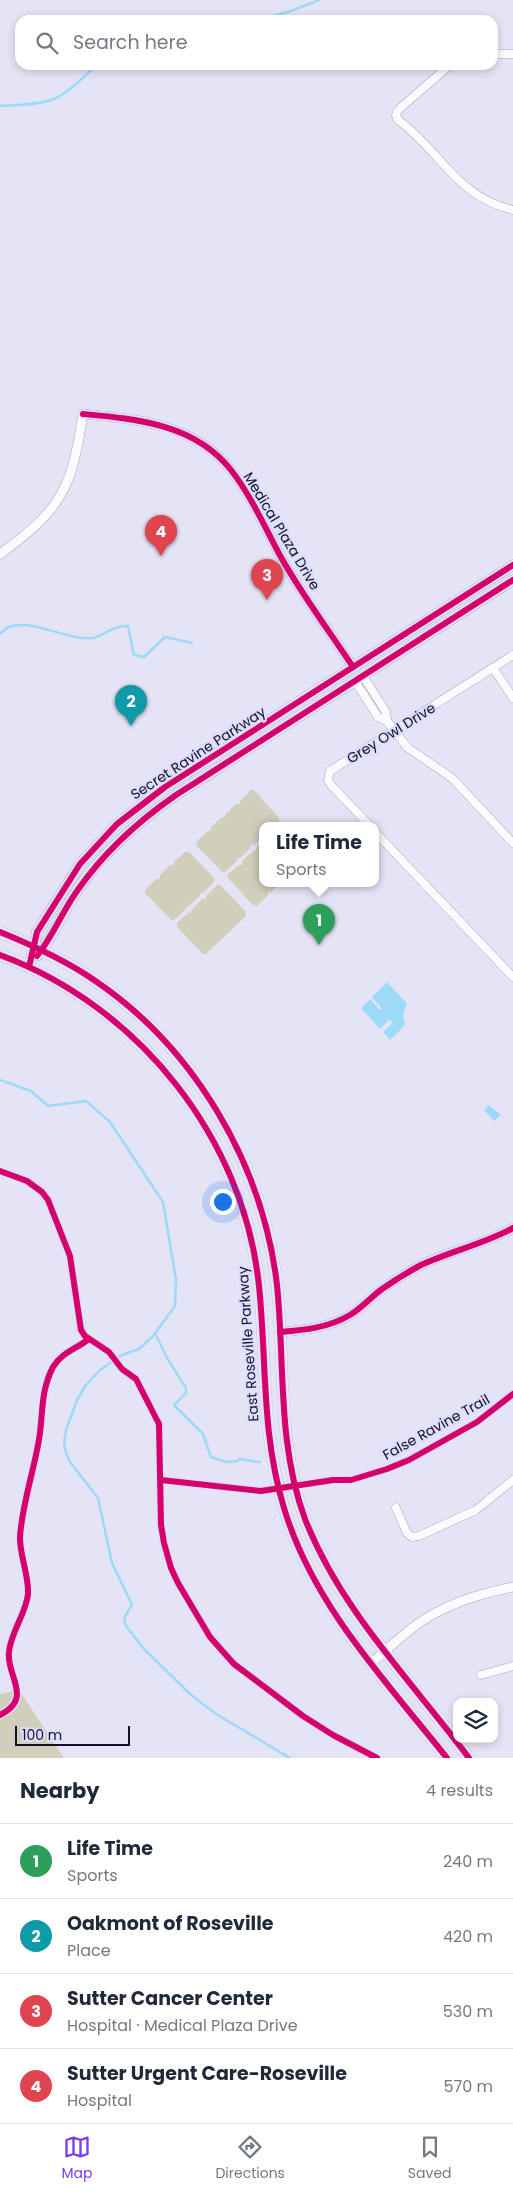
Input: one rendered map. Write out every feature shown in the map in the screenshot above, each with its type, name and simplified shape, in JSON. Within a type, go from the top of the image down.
[{"type":"main road","name":"Secret Ravine Parkway","points":[[38,948],[37,932],[72,875],[90,852],[117,824],[165,787],[513,565]]},
{"type":"main road","name":"Secret Ravine Parkway","points":[[28,967],[38,948],[51,937],[76,892],[91,872],[126,834],[176,795],[513,580]]},
{"type":"main road","points":[[353,667],[359,678]]},
{"type":"main road","points":[[0,932],[38,948],[94,980],[135,1012],[177,1056],[214,1106],[240,1154],[264,1218],[274,1263],[280,1332],[283,1415],[291,1465],[305,1519],[334,1580],[359,1619],[469,1758]]},
{"type":"main road","name":"East Roseville Parkway","points":[[0,955],[60,983],[113,1020],[156,1061],[186,1096],[205,1126],[221,1156],[243,1211],[252,1246],[260,1300],[266,1419],[270,1455],[284,1509],[299,1548],[319,1589],[350,1637],[448,1758]]},
{"type":"main road","points":[[260,1300],[272,1326],[280,1332]]},
{"type":"street","points":[[498,54],[513,54]]},
{"type":"street","points":[[444,70],[398,110],[396,115],[398,120],[462,184],[486,201],[513,210]]},
{"type":"street","name":"Medical Plaza Drive","points":[[0,554],[36,527],[58,501],[74,466],[83,414],[129,418],[168,427],[208,449],[232,471],[243,487],[288,568],[353,667]]},
{"type":"street","name":"Grey Owl Drive","points":[[366,822],[331,785],[328,775],[330,771],[513,655]]},
{"type":"street","points":[[493,668],[513,698]]},
{"type":"street","points":[[359,678],[376,696],[386,712],[387,721],[393,731],[416,755],[452,778],[513,843]]},
{"type":"street","points":[[359,678],[368,701],[378,717],[387,721]]},
{"type":"street","points":[[368,701],[376,696]]},
{"type":"street","points":[[379,836],[513,977]]},
{"type":"street","points":[[280,1332],[314,1328],[336,1322],[350,1315],[383,1289],[412,1270],[513,1228]]},
{"type":"street","points":[[396,1508],[407,1533],[412,1537],[419,1536],[476,1510],[513,1480]]},
{"type":"street","points":[[371,1663],[411,1629],[436,1613],[481,1594],[513,1587]]},
{"type":"street","points":[[481,1675],[513,1666]]},
{"type":"shaded area","points":[[251,790],[254,790],[279,818],[279,821],[259,822],[259,841],[251,845],[251,848],[240,858],[237,858],[237,861],[225,872],[222,872],[196,845],[197,841],[211,830],[211,827],[222,817],[225,817],[236,804],[240,804],[240,801]]},
{"type":"shaded area","points":[[259,845],[259,887],[276,887],[271,892],[268,892],[268,895],[257,906],[253,905],[227,875],[239,865],[242,865],[242,861],[253,851],[256,851]]},
{"type":"shaded area","points":[[185,852],[189,852],[214,878],[214,882],[203,893],[200,893],[200,896],[174,920],[171,920],[145,893],[145,890],[156,879],[160,879],[160,875],[170,865],[174,865],[174,862]]},
{"type":"shaded area","points":[[217,885],[220,885],[246,912],[246,916],[206,954],[203,954],[177,927],[177,923],[188,913],[191,913],[192,909],[202,899],[206,899],[206,896]]},
{"type":"shaded area","points":[[19,1690],[64,1758],[0,1758],[0,1694]]},
{"type":"water","points":[[387,982],[407,1004],[403,1013],[405,1025],[390,1040],[383,1032],[391,1025],[392,1021],[389,1020],[380,1029],[361,1008],[370,999],[380,1010],[382,1009],[372,997]]},
{"type":"water","points":[[489,1105],[501,1115],[494,1121],[484,1110]]},
{"type":"waterway","points":[[277,15],[319,0]]},
{"type":"waterway","points":[[0,106],[34,104],[54,99],[71,88],[91,70]]},
{"type":"waterway","points":[[0,634],[9,627],[29,625],[72,636],[92,638],[112,629],[128,626],[134,655],[144,657],[165,637],[192,643]]},
{"type":"waterway","points":[[0,1080],[31,1091],[48,1106],[86,1101],[110,1122],[163,1202],[176,1280],[175,1306],[153,1336],[139,1349],[122,1355],[100,1370],[86,1385],[77,1400],[66,1430],[64,1443],[66,1453],[70,1462],[98,1498],[112,1563],[132,1605],[124,1618],[126,1626],[144,1649],[190,1694],[216,1714],[290,1758]]},
{"type":"waterway","points":[[155,1333],[167,1358],[186,1388],[186,1393],[174,1405],[203,1434],[211,1457],[227,1462],[238,1461],[239,1459],[260,1462]]},
{"type":"cycle path","points":[[83,414],[124,418],[164,427],[183,433],[217,455],[246,491],[290,573],[353,667]]},
{"type":"cycle path","points":[[29,967],[37,932],[80,864],[117,824],[165,787],[513,565]]},
{"type":"cycle path","points":[[37,956],[72,899],[98,863],[148,816],[176,795],[513,580]]},
{"type":"cycle path","points":[[0,932],[72,966],[94,980],[130,1008],[163,1039],[193,1075],[218,1113],[240,1154],[257,1196],[269,1240],[277,1285],[286,1432],[296,1490],[305,1519],[320,1552],[357,1614],[469,1758]]},
{"type":"cycle path","points":[[0,955],[50,978],[97,1008],[139,1043],[176,1084],[207,1130],[232,1179],[249,1232],[259,1286],[268,1425],[272,1452],[284,1508],[297,1543],[313,1577],[353,1640],[447,1758]]},
{"type":"cycle path","points":[[0,1171],[27,1181],[42,1192],[48,1200],[70,1256],[81,1330],[85,1336],[109,1352],[122,1369],[136,1379],[159,1424],[161,1525],[164,1543],[171,1568],[178,1583],[210,1637],[234,1664],[303,1716],[333,1735],[377,1758]]},
{"type":"cycle path","points":[[280,1332],[316,1328],[342,1319],[359,1309],[382,1289],[421,1265],[491,1239],[513,1228]]},
{"type":"cycle path","points":[[0,1715],[10,1708],[17,1694],[9,1661],[9,1652],[10,1644],[28,1594],[20,1538],[25,1504],[40,1435],[46,1387],[56,1362],[89,1339]]},
{"type":"cycle path","name":"False Ravine Trail","points":[[161,1480],[261,1491],[333,1480],[351,1480],[409,1460],[477,1422],[513,1394]]},
{"type":"place","name":"Sutter Urgent Care-Roseville","points":[[161,556]]},
{"type":"place","name":"Sutter Cancer Center","points":[[267,600]]},
{"type":"place","name":"Oakmont of Roseville","points":[[131,726]]},
{"type":"place","name":"Life Time","points":[[319,945]]}]
